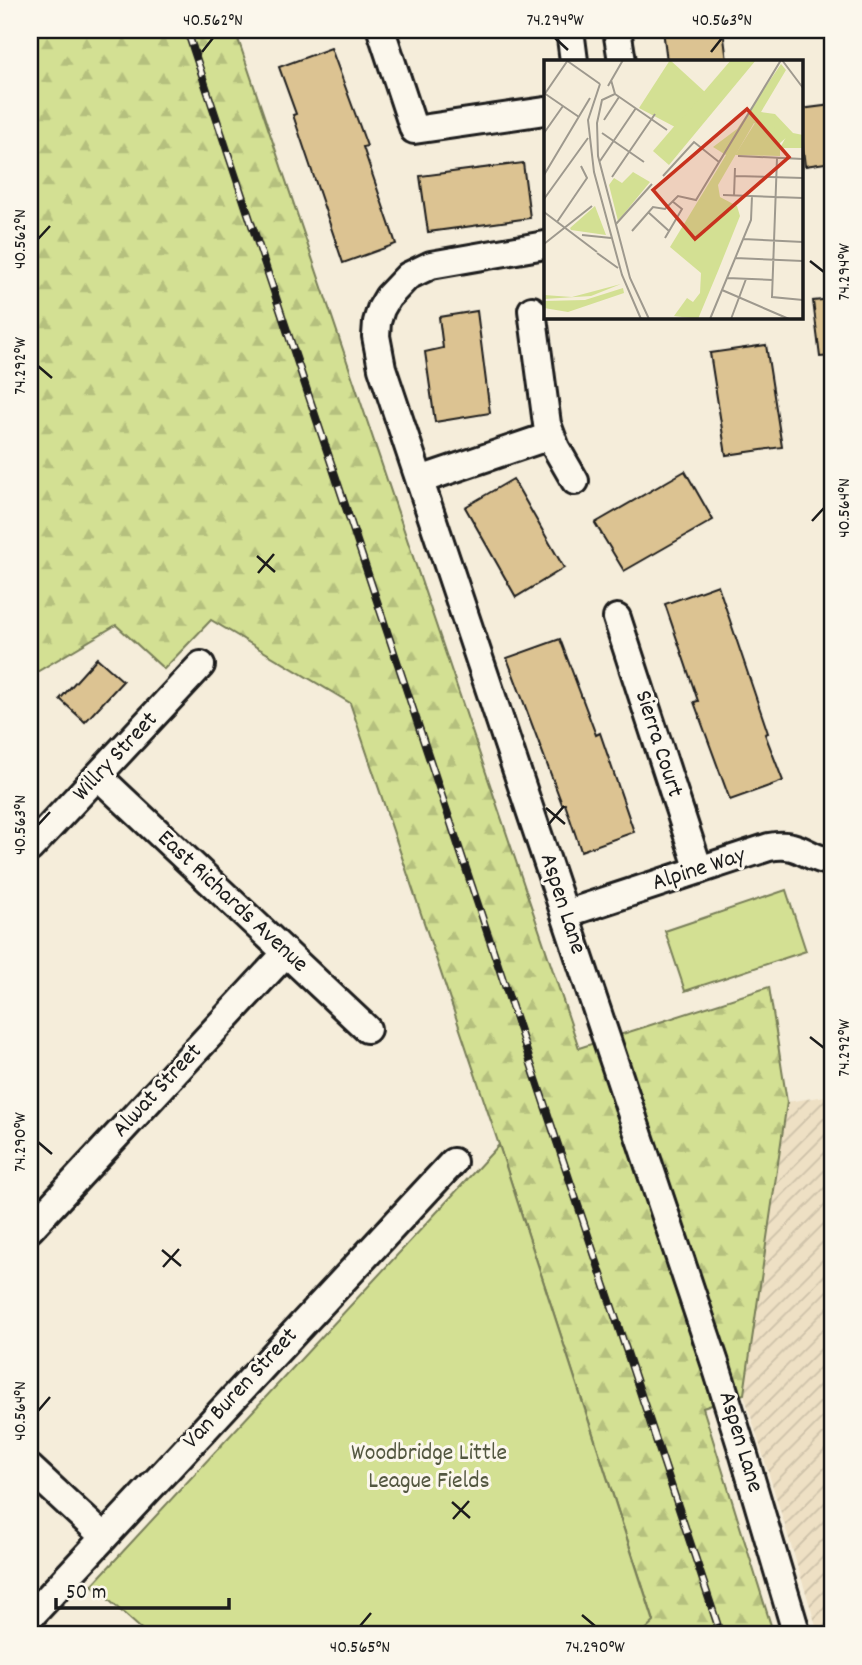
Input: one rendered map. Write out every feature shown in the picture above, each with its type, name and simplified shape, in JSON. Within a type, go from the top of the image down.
[{"type":"street","points":[[381,30],[414,130],[544,111]]},
{"type":"street","points":[[570,30],[574,60]]},
{"type":"street","points":[[617,30],[622,60]]},
{"type":"street","name":"Aspen Lane","points":[[544,245],[430,265],[408,276],[381,309],[376,336],[378,352],[737,1431],[797,1635]]},
{"type":"street","points":[[532,310],[550,436],[575,481]]},
{"type":"street","points":[[420,480],[550,436]]},
{"type":"street","name":"Sierra Court","points":[[617,618],[699,870]]},
{"type":"street","name":"Willry Street","points":[[30,848],[201,665]]},
{"type":"street","name":"East Richards Avenue","points":[[98,775],[367,1028]]},
{"type":"street","name":"Alpine Way","points":[[565,914],[778,845],[796,847],[832,862]]},
{"type":"street","name":"Alwat Street","points":[[30,1229],[286,953]]},
{"type":"street","name":"Van Buren Street","points":[[30,1617],[453,1161]]},
{"type":"street","points":[[30,1468],[104,1537]]},
{"type":"shaded area","points":[[832,1095],[832,1635],[819,1635],[744,1394],[787,1102]]},
{"type":"green space","points":[[30,30],[235,30],[579,1048],[769,987],[787,1102],[744,1394],[703,1408],[774,1635],[640,1635],[654,1621],[499,1145],[350,703],[211,620],[164,669],[116,625],[30,676]]},
{"type":"green space","points":[[786,890],[806,951],[685,991],[665,931]]},
{"type":"green space","name":"Woodbridge Little League Fields","points":[[499,1145],[654,1622],[640,1635],[148,1635],[92,1585]]},
{"type":"building","points":[[663,30],[723,30],[727,60],[667,60]]},
{"type":"building","points":[[331,48],[367,146],[363,147],[396,244],[343,263],[279,67]]},
{"type":"building","points":[[832,105],[832,162],[805,166],[802,109]]},
{"type":"building","points":[[523,163],[530,218],[428,232],[420,176]]},
{"type":"building","points":[[832,299],[832,356],[820,357],[813,301]]},
{"type":"building","points":[[477,311],[490,413],[435,422],[425,352],[443,348],[439,317]]},
{"type":"building","points":[[766,345],[782,447],[726,455],[710,353]]},
{"type":"building","points":[[685,471],[713,520],[624,571],[595,523]]},
{"type":"building","points":[[513,479],[564,568],[516,597],[465,507]]},
{"type":"building","points":[[718,585],[768,733],[765,734],[783,781],[730,800],[694,702],[698,701],[665,604]]},
{"type":"building","points":[[560,639],[596,735],[600,733],[634,832],[581,851],[507,658]]},
{"type":"building","points":[[97,658],[123,681],[85,722],[60,699]]},
{"type":"railway","points":[[187,30],[721,1635]]}]
